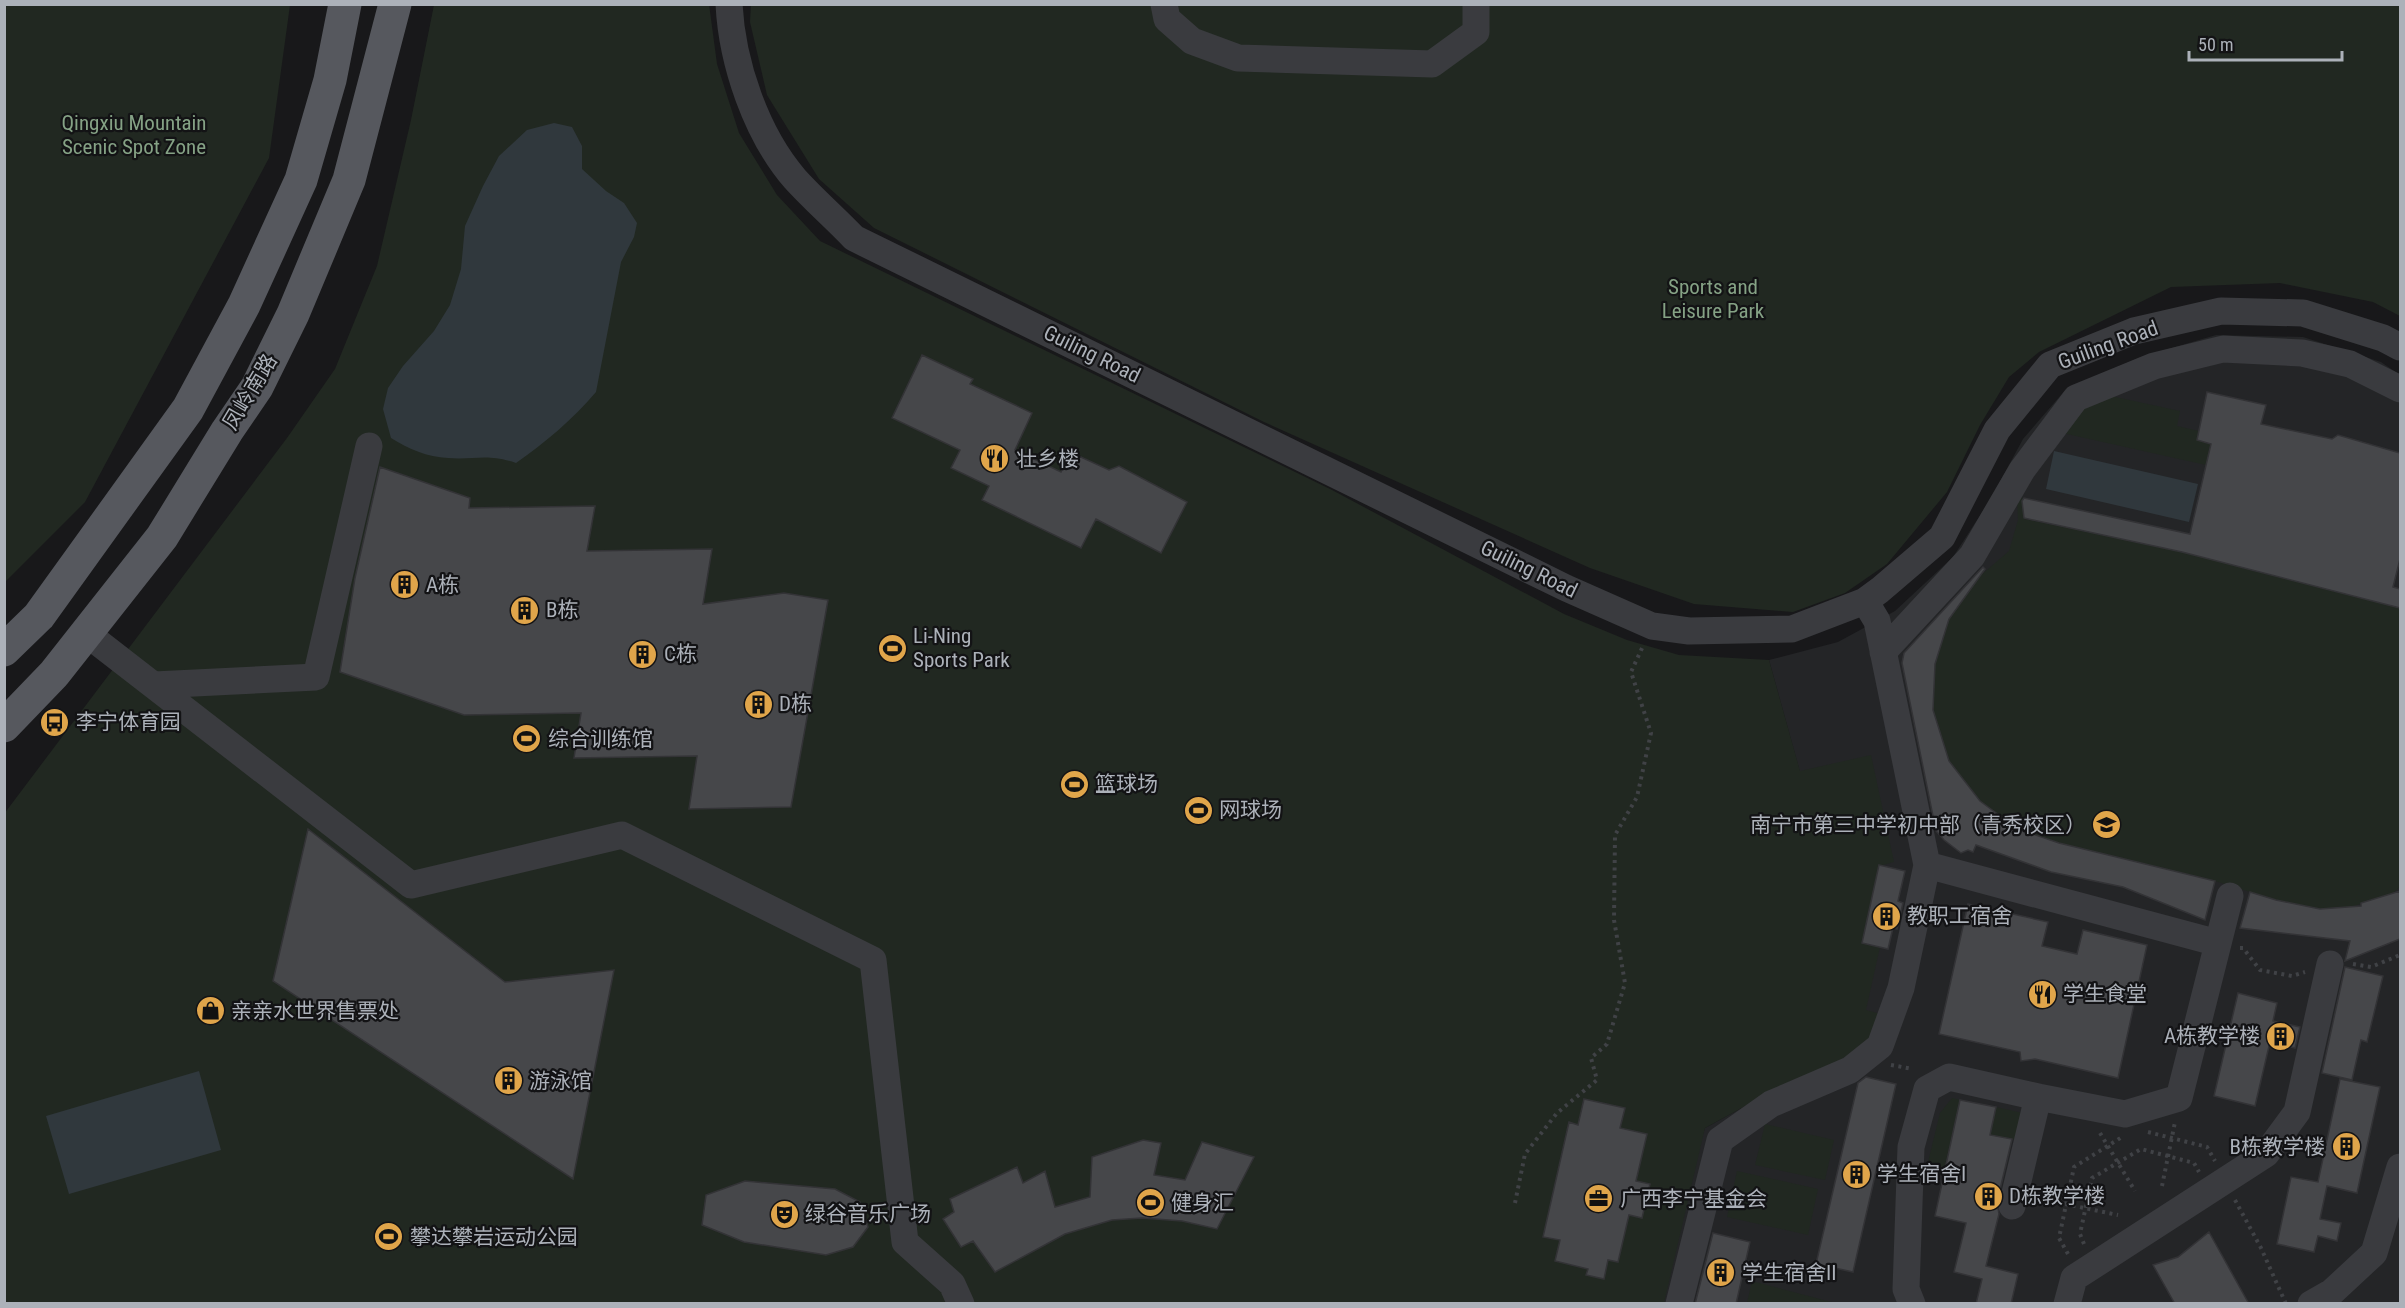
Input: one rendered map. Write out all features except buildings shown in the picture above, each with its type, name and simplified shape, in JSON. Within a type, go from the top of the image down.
[{"type":"main road","points":[[4,651],[39,616],[188,409],[244,305],[301,180],[330,80],[345,4]]},
{"type":"main road","name":"凤岭南路","points":[[4,726],[54,674],[162,537],[226,431],[258,387],[293,314],[349,180],[395,4]]},
{"type":"main road","points":[[213,362],[258,387]]},
{"type":"main road","points":[[4,743],[54,674]]},
{"type":"street","name":"Guiling Road","points":[[729,4],[730,35],[758,122],[794,178],[855,238],[1566,588],[1652,626],[1689,631],[1792,629],[1864,601],[1942,537],[1997,430],[2050,365],[2134,331],[2221,311],[2303,313],[2383,338],[2400,347]]},
{"type":"street","points":[[1164,4],[1167,19],[1192,41],[1238,58],[1432,64],[1476,32],[1476,4]]},
{"type":"street","points":[[1883,652],[1972,556],[2022,470],[2076,398],[2154,366],[2223,349],[2302,353],[2350,364],[2400,388]]},
{"type":"street","points":[[154,685],[316,677],[369,447]]},
{"type":"street","points":[[1679,1304],[1720,1140],[1771,1104],[1850,1070],[1880,1046],[1901,988],[1927,865],[1877,621],[1864,601]]},
{"type":"street","points":[[86,633],[411,885],[622,835],[873,960],[905,1242],[952,1284],[961,1304]]},
{"type":"street","points":[[1927,865],[2218,943]]},
{"type":"street","points":[[1912,1304],[1906,1289],[1911,1147],[1927,1089],[1950,1077],[2126,1114],[2179,1098],[2230,896]]},
{"type":"street","points":[[2067,1304],[2074,1278],[2213,1173],[2266,1154],[2297,1112],[2330,964]]},
{"type":"street","points":[[2014,1200],[2038,1097]]},
{"type":"street","points":[[2311,1304],[2332,1292],[2374,1253],[2400,1167]]},
{"type":"path","points":[[1515,1203],[1526,1154],[1557,1113],[1597,1080],[1591,1058],[1607,1044],[1625,983],[1614,920],[1615,835],[1637,797],[1651,733],[1631,672],[1652,626]]},
{"type":"path","points":[[2218,943],[2243,948],[2260,970],[2292,976],[2330,964],[2356,964],[2371,967],[2400,955]]},
{"type":"path","points":[[1863,1059],[1950,1077]]},
{"type":"path","points":[[2162,1186],[2179,1098]]},
{"type":"path","points":[[2084,1106],[2135,1191]]},
{"type":"path","points":[[2145,1131],[2206,1147],[2213,1173],[2261,1248],[2286,1304]]},
{"type":"path","points":[[2074,1263],[2059,1238],[2074,1167],[2107,1144],[2127,1134]]},
{"type":"path","points":[[2088,1253],[2080,1234],[2092,1178],[2141,1149],[2194,1163],[2213,1173]]},
{"type":"path","points":[[2014,1200],[2066,1204],[2118,1215]]},
{"type":"shaded area","points":[[554,123],[572,127],[582,146],[582,169],[606,191],[624,203],[637,223],[634,237],[621,262],[596,392],[558,430],[516,463],[489,458],[440,457],[411,449],[391,438],[383,409],[388,388],[403,366],[434,331],[450,305],[461,269],[465,226],[499,156],[527,130]]},
{"type":"shaded area","name":"南宁市第三中学初中部（青秀校区）","points":[[2216,335],[2303,337],[2381,362],[2400,375],[2400,1303],[1648,1304],[1705,1128],[1791,1081],[1800,772],[1769,660],[1838,642],[1895,611],[1953,557],[1990,500],[2023,439],[2067,388],[2141,357]]},
{"type":"shaded area","points":[[2054,451],[2198,484],[2189,522],[2046,489]]},
{"type":"shaded area","points":[[199,1071],[221,1150],[69,1194],[46,1116]]},
{"type":"green space","name":"Qingxiu Mountain Scenic Spot Zone","points":[[5,4],[290,5],[269,158],[85,502],[5,582]]},
{"type":"green space","name":"Li-Ning Sports Park","points":[[709,4],[717,64],[739,133],[777,195],[820,241],[1332,490],[1564,614],[1627,640],[1679,655],[1769,660],[1800,771],[1871,755],[1894,862],[1879,866],[1862,943],[1880,947],[1866,1010],[1881,1014],[1874,1036],[1858,1054],[1791,1081],[1705,1128],[1664,1303],[5,1304],[4,814],[287,438],[335,369],[377,266],[411,120],[434,5]]},
{"type":"green space","name":"Sports and Leisure Park","points":[[751,4],[2400,5],[2400,316],[2373,302],[2280,283],[2171,287],[2039,352],[2009,377],[1980,425],[1947,492],[1887,564],[1845,593],[1793,612],[1694,604],[1590,568],[1264,422],[874,228],[819,179],[767,95],[750,22]]},
{"type":"green space","points":[[2111,396],[2180,411],[2177,426],[2199,431],[2197,440],[2211,444],[2206,465],[2058,432],[2075,413]]},
{"type":"green space","points":[[2017,497],[2022,497],[2025,519],[2182,552],[2400,608],[2400,887],[2393,893],[2351,907],[2320,909],[2276,900],[2215,881],[2059,843],[2018,829],[1980,801],[1949,761],[1933,710],[1935,664],[1949,619],[1980,576],[2009,551],[2018,520]]},
{"type":"green space","points":[[1952,1098],[1960,1100],[1944,1170],[1927,1166],[1940,1113]]},
{"type":"green space","points":[[1996,1107],[2023,1113],[2017,1140],[1990,1135]]},
{"type":"green space","points":[[1765,1124],[1834,1140],[1825,1180],[1755,1165]]},
{"type":"green space","points":[[1737,1171],[1818,1189],[1808,1235],[1727,1217]]},
{"type":"green space","points":[[1752,1281],[1835,1303],[1747,1303]]},
{"type":"place","name":"壮乡楼","points":[[995,459]]},
{"type":"place","name":"A栋","points":[[405,585]]},
{"type":"place","name":"B栋","points":[[525,610]]},
{"type":"place","name":"Li-Ning Sports Park","points":[[892,648]]},
{"type":"place","name":"C栋","points":[[643,654]]},
{"type":"place","name":"D栋","points":[[758,704]]},
{"type":"place","name":"李宁体育园","points":[[55,722]]},
{"type":"place","name":"综合训练馆","points":[[527,739]]},
{"type":"place","name":"篮球场","points":[[1074,784]]},
{"type":"place","name":"网球场","points":[[1198,810]]},
{"type":"place","name":"南宁市第三中学初中部（青秀校区）","points":[[2107,825]]},
{"type":"place","name":"教职工宿舍","points":[[1886,916]]},
{"type":"place","name":"学生食堂","points":[[2042,994]]},
{"type":"place","name":"亲亲水世界售票处","points":[[210,1011]]},
{"type":"place","name":"A栋教学楼","points":[[2281,1036]]},
{"type":"place","name":"游泳馆","points":[[508,1081]]},
{"type":"place","name":"B栋教学楼","points":[[2346,1147]]},
{"type":"place","name":"学生宿舍I","points":[[1856,1174]]},
{"type":"place","name":"D栋教学楼","points":[[1988,1196]]},
{"type":"place","name":"广西李宁基金会","points":[[1599,1199]]},
{"type":"place","name":"健身汇","points":[[1150,1203]]},
{"type":"place","name":"绿谷音乐广场","points":[[784,1214]]},
{"type":"place","name":"攀达攀岩运动公园","points":[[389,1237]]},
{"type":"place","name":"学生宿舍II","points":[[1721,1273]]}]
